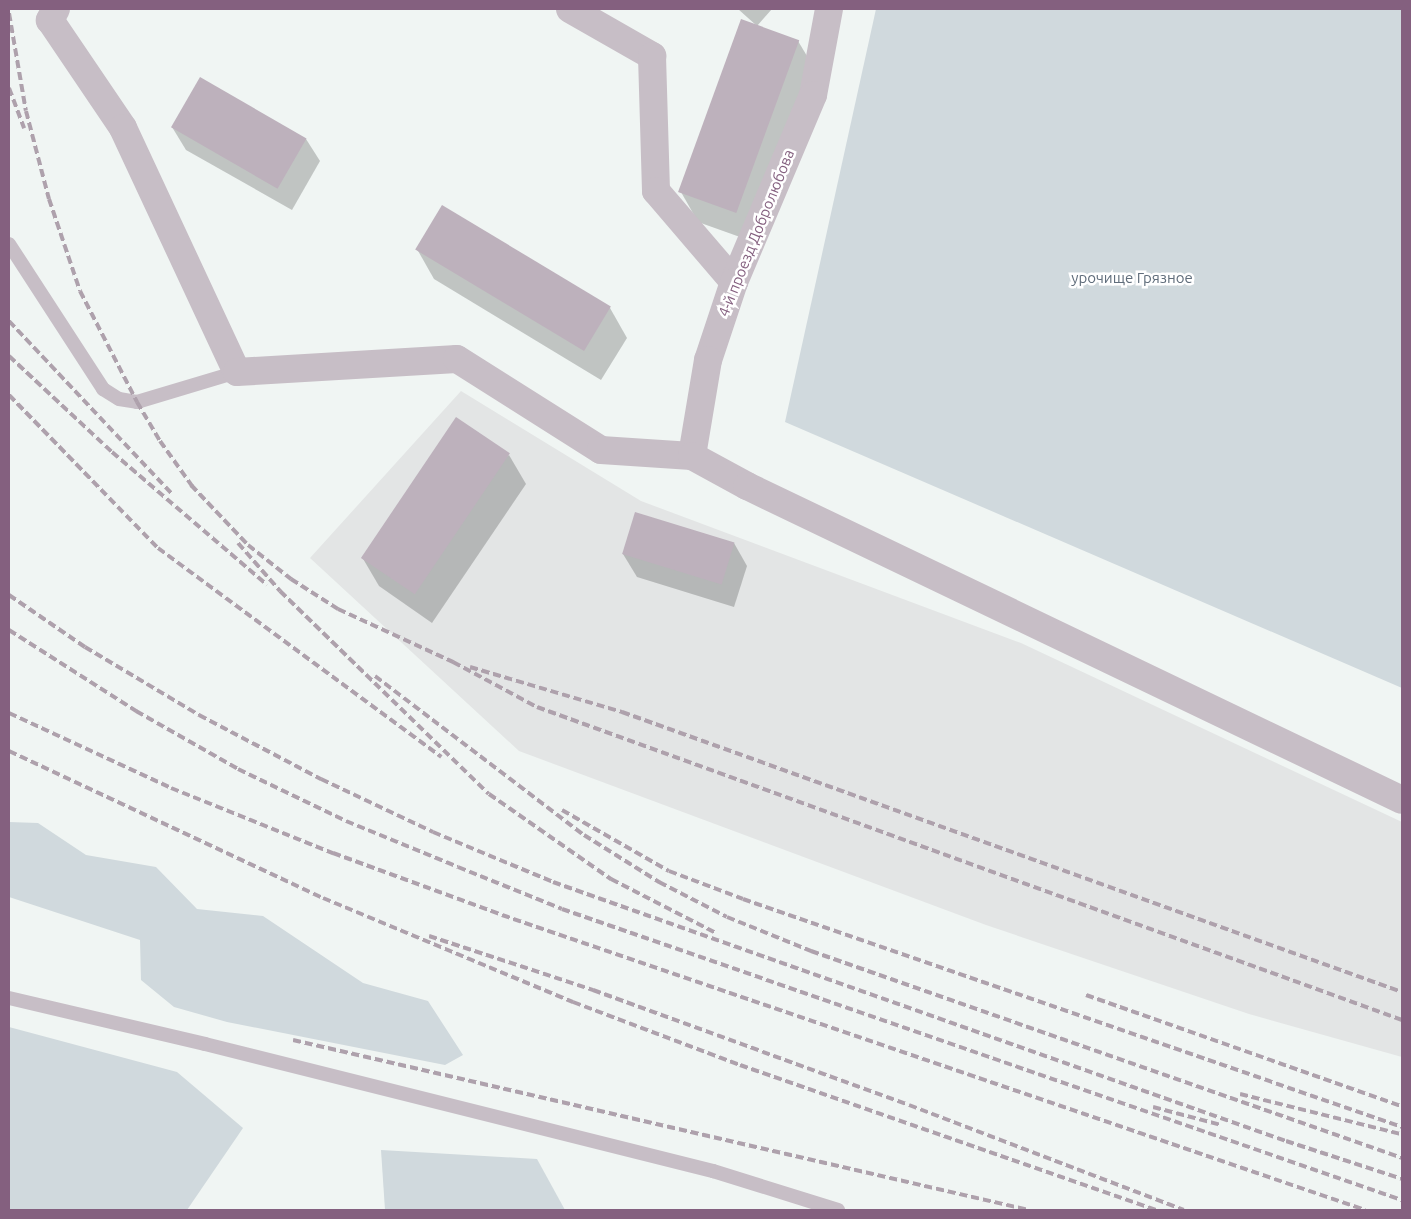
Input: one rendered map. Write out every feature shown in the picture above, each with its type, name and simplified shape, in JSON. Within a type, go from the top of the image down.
[{"type":"street","points":[[56,9],[50,20],[123,128],[237,372],[457,359],[601,450],[692,456],[748,486],[1402,800]]},
{"type":"street","points":[[570,9],[652,56],[656,191],[734,282]]},
{"type":"street","name":"4-й проезд Добролюбова","points":[[692,456],[708,360],[734,282],[813,94],[829,9]]},
{"type":"lane","points":[[9,244],[103,389],[118,399],[136,402],[237,372]]},
{"type":"lane","points":[[9,998],[713,1171],[838,1210]]},
{"type":"shaded area","points":[[461,391],[641,501],[1021,643],[1402,822],[1402,1057],[1249,1014],[986,925],[519,751],[310,558]]},
{"type":"green space","name":"урочище Грязное","points":[[876,9],[1402,9],[1402,688],[785,422]]},
{"type":"green space","points":[[9,822],[38,823],[86,855],[156,867],[197,909],[263,916],[363,983],[428,1001],[463,1055],[445,1065],[227,1022],[174,1007],[141,980],[140,940],[9,897]]},
{"type":"green space","points":[[9,1027],[177,1072],[243,1128],[187,1210],[9,1210]]},
{"type":"green space","points":[[381,1150],[537,1159],[565,1210],[385,1210]]},
{"type":"building","points":[[741,19],[799,40],[736,213],[678,192]]},
{"type":"building","points":[[200,77],[307,138],[278,189],[171,127]]},
{"type":"building","points":[[442,205],[611,306],[584,351],[415,250]]},
{"type":"building","points":[[456,417],[510,453],[415,594],[361,558]]},
{"type":"building","points":[[635,512],[734,542],[722,584],[622,554]]},
{"type":"railway","points":[[9,13],[26,111],[49,199],[80,291],[137,402],[160,441],[195,490]]},
{"type":"railway","points":[[9,88],[24,128]]},
{"type":"railway","points":[[9,321],[173,495]]},
{"type":"railway","points":[[9,356],[112,452],[267,585]]},
{"type":"railway","points":[[9,395],[158,548],[441,757]]},
{"type":"railway","points":[[191,485],[248,545],[291,579],[338,609],[453,662],[537,707],[1402,1020]]},
{"type":"railway","points":[[238,543],[280,591],[489,794],[611,879],[716,933]]},
{"type":"railway","points":[[9,595],[85,647],[199,715],[321,779],[433,832],[553,882],[1286,1141],[1402,1179]]},
{"type":"railway","points":[[9,630],[136,711],[238,769],[346,821],[458,867],[562,909],[1402,1200]]},
{"type":"railway","points":[[470,667],[622,712],[1402,992]]},
{"type":"railway","points":[[375,676],[584,835],[659,882],[727,917],[811,951],[1402,1158]]},
{"type":"railway","points":[[9,713],[171,788],[333,853],[502,915],[1365,1210]]},
{"type":"railway","points":[[9,751],[323,898],[573,1002],[740,1065],[1157,1210]]},
{"type":"railway","points":[[562,810],[669,871],[743,899],[1402,1127]]},
{"type":"railway","points":[[429,936],[593,990],[909,1105],[1184,1210]]},
{"type":"railway","points":[[1086,995],[1402,1106]]},
{"type":"railway","points":[[293,1040],[1029,1210]]},
{"type":"railway","points":[[1240,1094],[1400,1134]]},
{"type":"railway","points":[[1153,1107],[1221,1125]]}]
